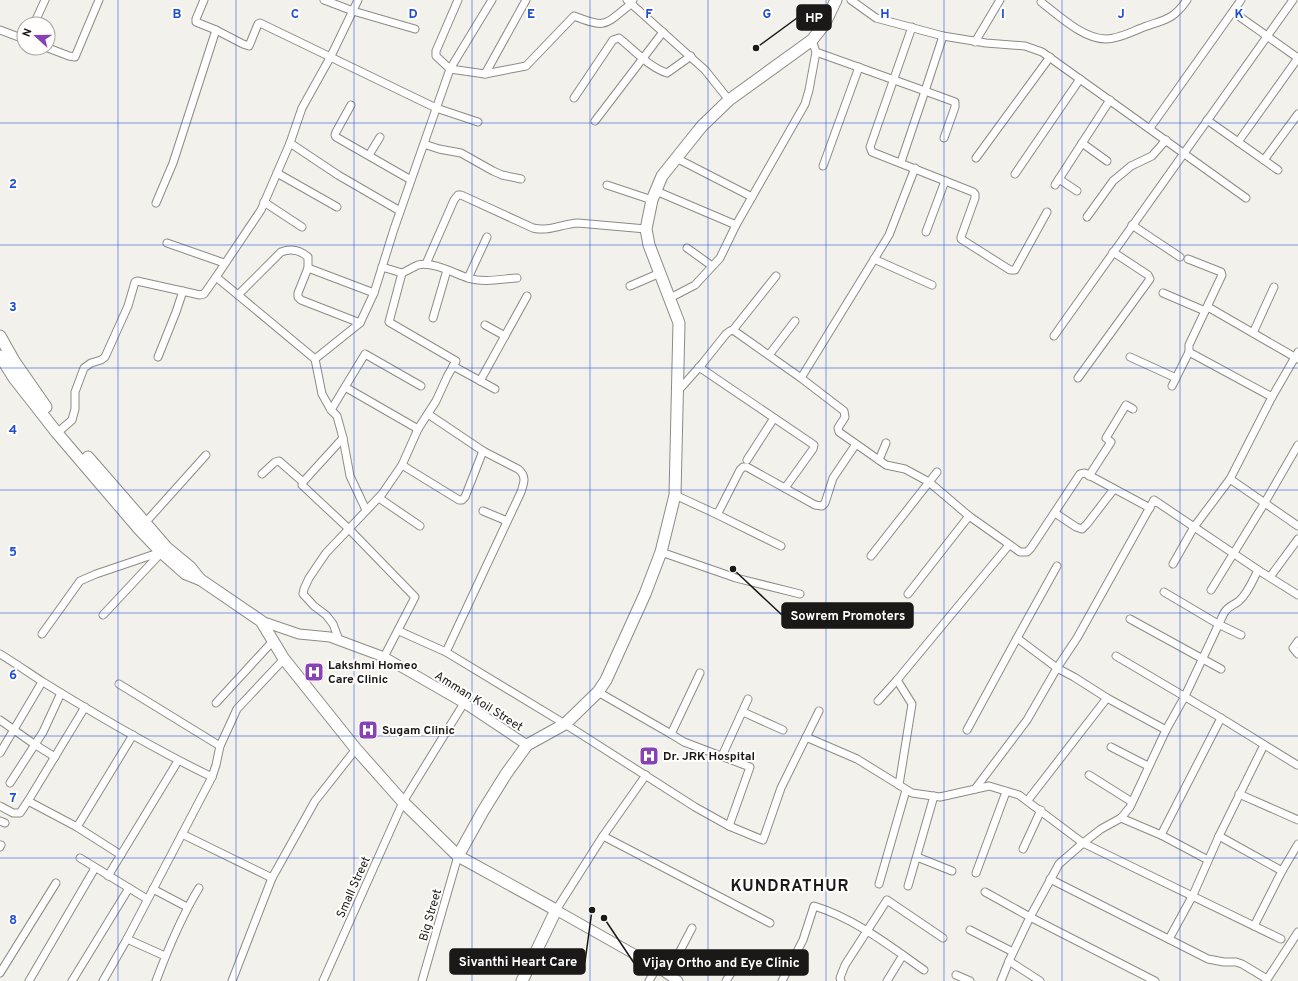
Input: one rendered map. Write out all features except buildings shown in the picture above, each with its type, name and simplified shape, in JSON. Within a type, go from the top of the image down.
[{"type":"main road","points":[[458,856],[498,786],[527,745],[565,724],[598,692],[606,680],[645,594],[661,552],[675,495],[676,393],[679,323],[649,245],[646,229],[654,196],[662,176],[702,126],[729,100],[812,40],[824,25],[836,0]]},
{"type":"main road","points":[[0,336],[14,361],[59,431],[145,523],[164,550],[186,574],[201,580],[261,621],[284,659],[356,749],[403,802],[458,856],[556,910],[522,981]]},
{"type":"main road","points":[[0,356],[14,378],[139,529],[164,550]]},
{"type":"street","points":[[38,16],[45,0]]},
{"type":"street","points":[[56,51],[75,57],[99,0]]},
{"type":"street","points":[[204,0],[196,22],[216,30],[243,44],[249,46],[258,24],[260,23],[436,108],[478,122]]},
{"type":"street","points":[[324,0],[353,11],[415,29]]},
{"type":"street","points":[[59,431],[72,420],[75,409],[76,392],[84,368],[92,362],[101,360],[105,357],[128,306],[135,282],[137,281],[200,295],[204,294],[216,277],[261,210],[290,143],[302,108],[331,56],[358,0]]},
{"type":"street","points":[[458,0],[436,51],[438,58],[450,69],[485,74],[526,66],[574,16],[597,25],[606,24],[630,1],[691,56],[705,70],[729,100]]},
{"type":"street","points":[[315,359],[360,323],[374,293],[400,211],[450,69],[492,0]]},
{"type":"street","points":[[485,74],[526,0]]},
{"type":"street","points":[[851,0],[876,18],[943,36],[975,42],[1025,46],[1042,52],[1246,198]]},
{"type":"street","points":[[975,42],[1000,0]]},
{"type":"street","points":[[1040,1],[1048,0]]},
{"type":"street","points":[[1040,1],[1073,26],[1092,37],[1107,39],[1124,35],[1172,17],[1179,12],[1187,0]]},
{"type":"street","points":[[1150,128],[1242,0]]},
{"type":"street","points":[[1054,336],[1293,0]]},
{"type":"street","points":[[1233,12],[1298,58],[1238,142]]},
{"type":"street","points":[[912,27],[870,147],[872,152],[901,162],[975,194],[961,239],[1012,271],[1015,270],[1047,212]]},
{"type":"street","points":[[0,30],[16,36]]},
{"type":"street","points":[[156,203],[173,163],[216,30]]},
{"type":"street","points":[[595,121],[664,32]]},
{"type":"street","points":[[901,162],[943,36]]},
{"type":"street","points":[[574,98],[613,40],[619,38],[643,58],[667,73],[691,56]]},
{"type":"street","points":[[670,298],[695,285],[720,258],[736,225],[805,104],[810,90],[816,52],[812,40]]},
{"type":"street","points":[[816,52],[955,102],[955,107],[944,138]]},
{"type":"street","points":[[976,158],[1050,57]]},
{"type":"street","points":[[823,166],[859,67]]},
{"type":"street","points":[[1015,174],[1080,79]]},
{"type":"street","points":[[1077,191],[1057,182],[1110,100]]},
{"type":"street","points":[[351,105],[335,134],[336,137],[411,180]]},
{"type":"street","points":[[1264,160],[1298,114]]},
{"type":"street","points":[[1207,120],[1278,170]]},
{"type":"street","points":[[369,155],[380,137]]},
{"type":"street","points":[[1087,217],[1114,181],[1131,166],[1152,156],[1166,140]]},
{"type":"street","points":[[290,143],[400,211]]},
{"type":"street","points":[[1082,143],[1107,161]]},
{"type":"street","points":[[424,144],[439,149],[461,152],[502,175],[522,179]]},
{"type":"street","points":[[676,158],[752,197]]},
{"type":"street","points":[[801,378],[888,235],[915,168]]},
{"type":"street","points":[[277,173],[337,207]]},
{"type":"street","points":[[926,232],[946,181]]},
{"type":"street","points":[[607,185],[654,196],[736,225]]},
{"type":"street","points":[[426,264],[454,200],[458,195],[461,195],[533,228],[541,230],[578,223],[646,229]]},
{"type":"street","points":[[264,202],[302,228]]},
{"type":"street","points":[[1132,225],[1180,257]]},
{"type":"street","points":[[468,278],[487,237]]},
{"type":"street","points":[[167,243],[224,263]]},
{"type":"street","points":[[687,248],[712,266]]},
{"type":"street","points":[[238,295],[281,252],[290,249],[305,254],[308,257],[308,268],[298,293],[298,297],[301,300],[360,323]]},
{"type":"street","points":[[1078,378],[1150,279],[1148,276],[1113,252]]},
{"type":"street","points":[[874,259],[932,285]]},
{"type":"street","points":[[1172,386],[1190,352],[1189,346],[1222,273],[1188,259]]},
{"type":"street","points":[[382,267],[402,273],[419,265],[426,264],[468,278],[483,280],[517,278]]},
{"type":"street","points":[[308,268],[374,293]]},
{"type":"street","points":[[433,318],[447,270]]},
{"type":"street","points":[[339,640],[333,624],[326,615],[314,606],[303,594],[304,589],[309,578],[326,553],[379,498],[402,465],[418,429],[428,414],[456,361],[389,322],[402,273]]},
{"type":"street","points":[[630,286],[660,273]]},
{"type":"street","points":[[676,393],[726,334],[730,330],[733,330],[776,276]]},
{"type":"street","points":[[216,277],[315,359],[322,394],[330,410],[337,416],[343,438],[350,476],[366,510]]},
{"type":"street","points":[[1253,333],[1274,287]]},
{"type":"street","points":[[158,357],[183,291]]},
{"type":"street","points":[[1163,293],[1207,309],[1297,356],[1272,397],[1230,479],[1194,526],[1173,564]]},
{"type":"street","points":[[480,381],[527,296]]},
{"type":"street","points":[[770,356],[795,321]]},
{"type":"street","points":[[485,325],[505,336]]},
{"type":"street","points":[[733,330],[801,378],[844,412],[845,416],[838,430],[856,444],[886,465],[905,469],[929,482],[970,516],[1020,552],[1027,552],[1031,548],[1080,474],[1085,473],[1150,508]]},
{"type":"street","points":[[1190,352],[1272,397]]},
{"type":"street","points":[[330,410],[365,354],[421,386]]},
{"type":"street","points":[[1130,357],[1176,378]]},
{"type":"street","points":[[453,366],[495,389]]},
{"type":"street","points":[[699,367],[814,445],[813,449],[785,488]]},
{"type":"street","points":[[345,387],[418,429]]},
{"type":"street","points":[[1089,476],[1111,442],[1106,438],[1126,405],[1133,409]]},
{"type":"street","points":[[428,414],[483,451],[518,469],[523,474],[525,481],[446,652]]},
{"type":"street","points":[[747,460],[774,418]]},
{"type":"street","points":[[303,482],[343,438]]},
{"type":"street","points":[[879,460],[886,443]]},
{"type":"street","points":[[714,513],[720,511],[740,470],[743,467],[747,467],[814,505],[822,506],[825,503],[833,478],[856,444]]},
{"type":"street","points":[[1211,590],[1264,504],[1298,445]]},
{"type":"street","points":[[402,465],[459,500],[462,500],[465,497],[483,451]]},
{"type":"street","points":[[145,523],[206,455]]},
{"type":"street","points":[[262,474],[275,462],[279,461],[303,482],[302,485],[349,529],[415,597],[399,631],[384,657]]},
{"type":"street","points":[[870,556],[937,472]]},
{"type":"street","points":[[1230,479],[1264,504],[1298,526]]},
{"type":"street","points":[[1055,513],[1076,527],[1082,529],[1114,488]]},
{"type":"street","points":[[675,495],[781,546]]},
{"type":"street","points":[[379,498],[420,526]]},
{"type":"street","points":[[975,789],[1027,720],[1057,668],[1077,638],[1154,500],[1298,595]]},
{"type":"street","points":[[483,511],[507,521]]},
{"type":"street","points":[[908,594],[970,516]]},
{"type":"street","points":[[1270,577],[1298,539]]},
{"type":"street","points":[[878,701],[1009,545]]},
{"type":"street","points":[[103,615],[164,550]]},
{"type":"street","points":[[42,634],[80,581],[164,550]]},
{"type":"street","points":[[661,552],[736,578],[800,594]]},
{"type":"street","points":[[967,730],[1057,566]]},
{"type":"street","points":[[1001,981],[1030,917],[1059,864],[1101,829],[1121,818],[1130,807],[1148,766],[1185,696],[1218,624],[1228,607],[1239,600],[1243,595],[1251,584],[1258,570]]},
{"type":"street","points":[[1164,592],[1218,624],[1241,635]]},
{"type":"street","points":[[1130,619],[1221,670]]},
{"type":"street","name":"Amman Koil Street","points":[[261,621],[299,634],[330,637],[384,657],[464,703],[527,745]]},
{"type":"street","points":[[399,631],[446,652],[565,724],[695,807],[729,826],[763,840],[781,788],[819,710]]},
{"type":"street","points":[[1017,638],[1057,668],[1107,698],[1166,730]]},
{"type":"street","points":[[216,703],[273,641]]},
{"type":"street","points":[[1298,641],[1294,648],[1298,654]]},
{"type":"street","points":[[0,654],[42,682],[133,735],[178,761],[212,777]]},
{"type":"street","points":[[1116,656],[1185,696],[1297,765]]},
{"type":"street","points":[[103,981],[148,900],[212,777],[220,746],[237,709],[284,659]]},
{"type":"street","points":[[671,734],[700,673]]},
{"type":"street","points":[[897,680],[912,704],[898,785]]},
{"type":"street","points":[[0,753],[42,682]]},
{"type":"street","points":[[119,684],[220,746]]},
{"type":"street","points":[[598,692],[684,742],[750,767],[729,826]]},
{"type":"street","points":[[10,783],[43,732],[61,693]]},
{"type":"street","points":[[1028,800],[1107,698]]},
{"type":"street","points":[[722,756],[748,699]]},
{"type":"street","name":"Small Street","points":[[323,981],[403,802],[464,703]]},
{"type":"street","points":[[0,806],[20,813],[85,707]]},
{"type":"street","points":[[742,712],[784,730]]},
{"type":"street","points":[[1161,835],[1221,718]]},
{"type":"street","points":[[0,720],[55,757]]},
{"type":"street","points":[[77,827],[133,735]]},
{"type":"street","points":[[806,737],[857,759],[912,793],[940,797],[989,786],[1019,795],[1028,800],[1083,843],[1281,939]]},
{"type":"street","points":[[1169,939],[1193,895],[1219,836],[1264,745]]},
{"type":"street","points":[[1111,746],[1148,766]]},
{"type":"street","points":[[232,981],[272,878],[315,801],[356,749]]},
{"type":"street","points":[[108,876],[178,761]]},
{"type":"street","points":[[646,775],[603,836],[556,910],[658,967],[678,981]]},
{"type":"street","points":[[1089,775],[1132,802]]},
{"type":"street","points":[[879,884],[906,790]]},
{"type":"street","points":[[976,873],[1006,792]]},
{"type":"street","points":[[1239,794],[1298,820]]},
{"type":"street","points":[[908,886],[934,796]]},
{"type":"street","points":[[28,801],[77,827],[121,855]]},
{"type":"street","points":[[1024,849],[1041,810]]},
{"type":"street","points":[[1121,818],[1161,835],[1208,860]]},
{"type":"street","points":[[182,834],[272,878]]},
{"type":"street","points":[[603,836],[770,923]]},
{"type":"street","points":[[1219,836],[1282,870]]},
{"type":"street","points":[[1254,926],[1282,870],[1298,844]]},
{"type":"street","name":"Big Street","points":[[422,981],[458,856]]},
{"type":"street","points":[[917,857],[952,871]]},
{"type":"street","points":[[80,858],[148,900]]},
{"type":"street","points":[[29,981],[95,868]]},
{"type":"street","points":[[1050,879],[1208,959],[1242,964],[1267,980],[1298,932]]},
{"type":"street","points":[[0,973],[56,883]]},
{"type":"street","points":[[72,981],[129,888]]},
{"type":"street","points":[[156,981],[165,956],[187,907],[199,888]]},
{"type":"street","points":[[153,889],[187,907]]},
{"type":"street","points":[[985,892],[1030,917],[1155,981]]},
{"type":"street","points":[[842,981],[840,978],[845,965],[868,932],[887,900],[943,938]]},
{"type":"street","points":[[782,981],[803,940],[814,906],[831,911],[868,932],[924,970]]},
{"type":"street","points":[[668,974],[692,928]]},
{"type":"street","points":[[970,930],[1013,952]]},
{"type":"street","points":[[126,939],[165,956]]},
{"type":"street","points":[[887,981],[903,955]]},
{"type":"street","points":[[726,981],[742,956]]},
{"type":"street","points":[[1009,961],[1040,981]]},
{"type":"street","points":[[649,981],[658,967]]},
{"type":"street","points":[[956,975],[970,981]]},
{"type":"place","name":"HP","points":[[756,48]]},
{"type":"place","name":"Sowrem Promoters","points":[[733,569]]},
{"type":"place","name":"Lakshmi Homeo Care Clinic","points":[[314,672]]},
{"type":"place","name":"Sugam Clinic","points":[[368,730]]},
{"type":"place","name":"Dr. JRK Hospital","points":[[649,756]]},
{"type":"place","name":"Sivanthi Heart Care","points":[[592,910]]},
{"type":"place","name":"Vijay Ortho and Eye Clinic","points":[[604,918]]},
{"type":"district","name":"KUNDRATHUR","points":[[790,885]]}]
